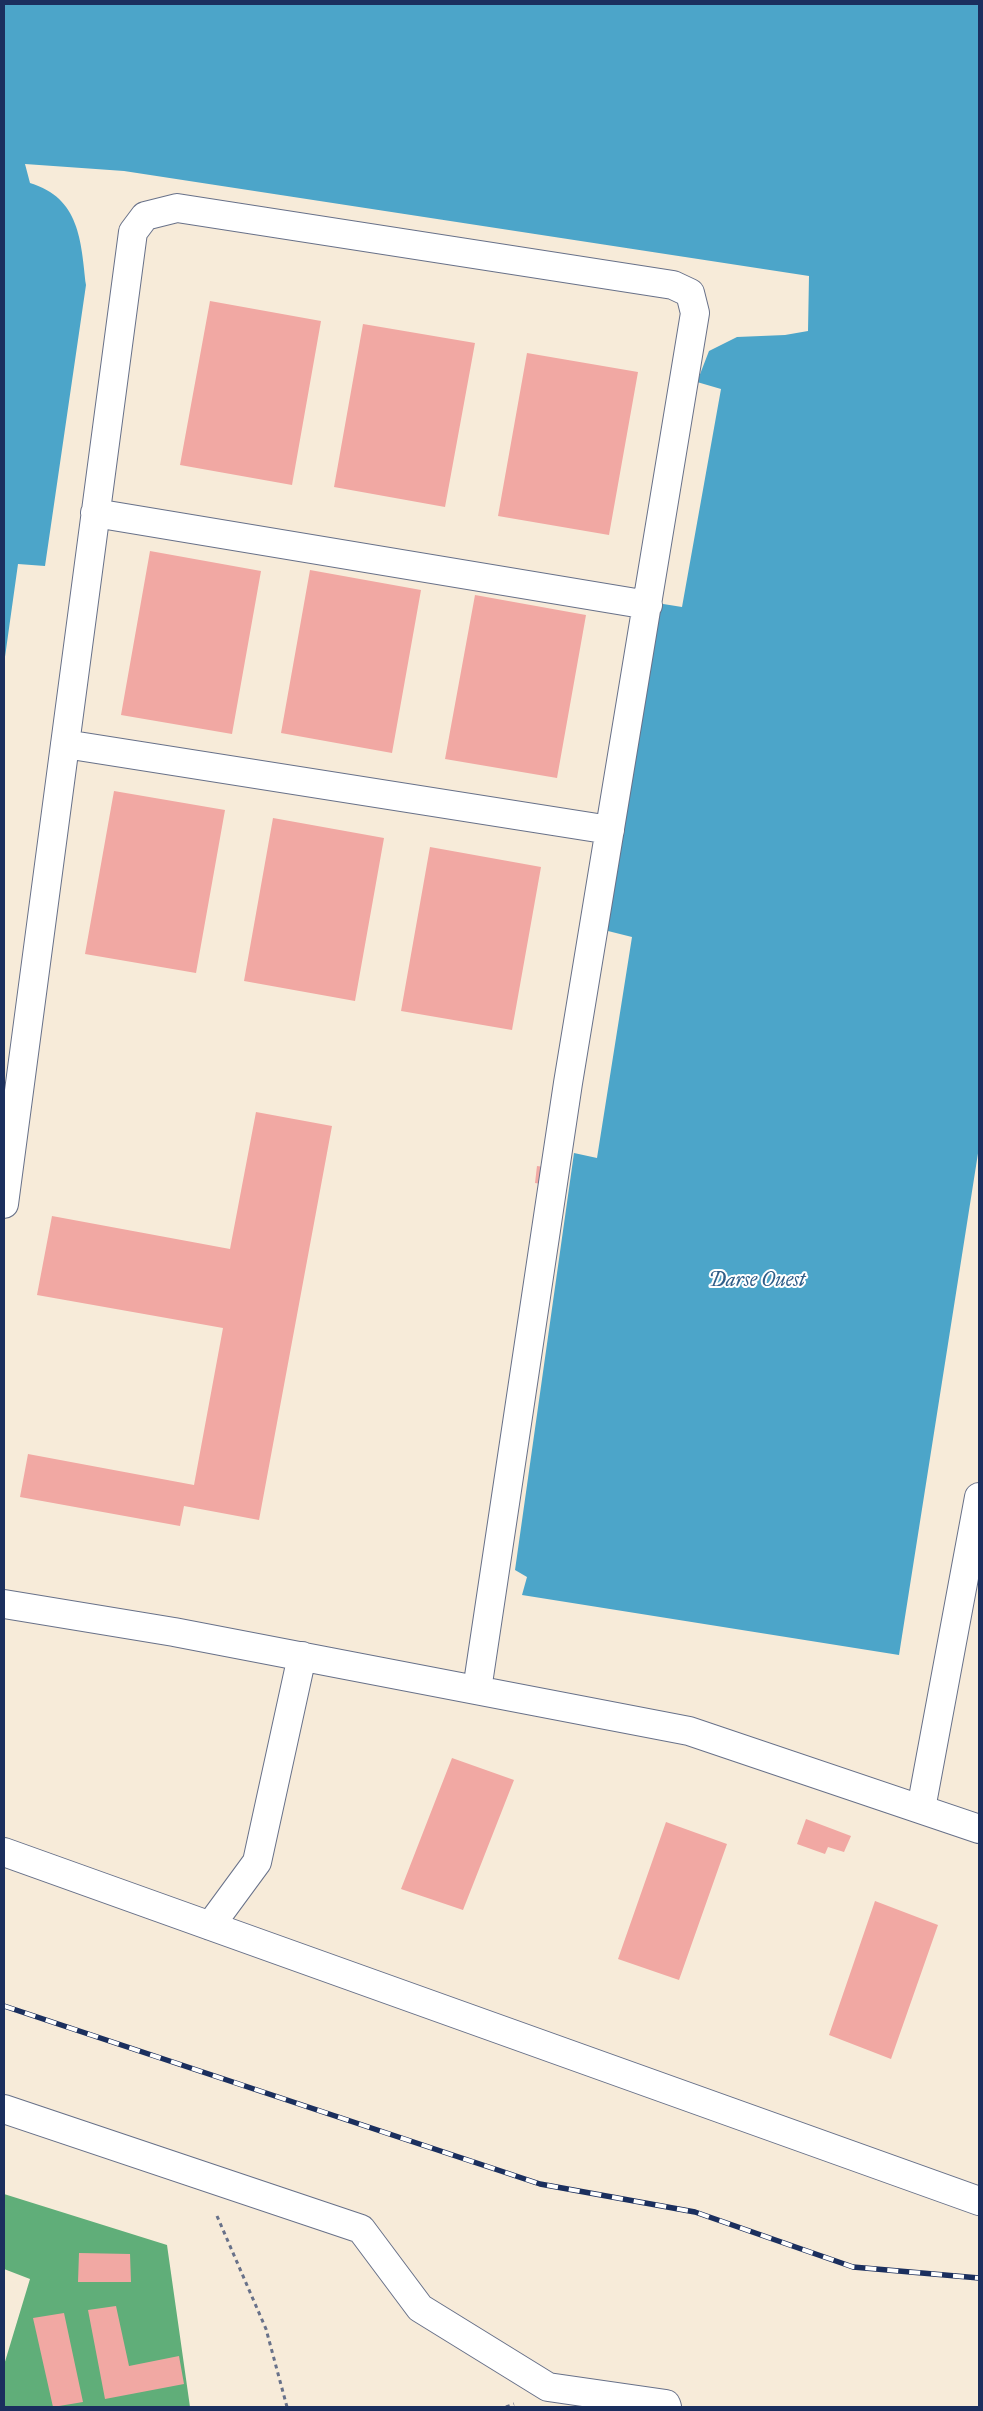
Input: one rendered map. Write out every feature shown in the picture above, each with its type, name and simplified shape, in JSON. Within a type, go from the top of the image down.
[{"type":"street","points":[[4,1204],[133,232],[145,216],[177,208],[673,285],[690,293],[694,313],[648,605],[568,1083],[477,1690]]},
{"type":"street","points":[[96,513],[648,605]]},
{"type":"street","points":[[65,744],[610,830]]},
{"type":"street","points":[[921,1809],[979,1497]]},
{"type":"street","points":[[4,1604],[174,1632],[689,1731],[979,1829]]},
{"type":"street","points":[[210,1926],[257,1862],[302,1656]]},
{"type":"street","points":[[4,1852],[892,2172],[979,2201]]},
{"type":"street","points":[[4,2110],[361,2229],[420,2308],[548,2387],[666,2404],[668,2407]]},
{"type":"path","points":[[200,2175],[266,2329],[287,2407]]},
{"type":"green space","points":[[4,2194],[167,2245],[190,2407],[4,2407],[4,2365],[30,2279],[4,2269]]},
{"type":"water","name":"Darse Ouest","points":[[4,4],[979,4],[979,1147],[899,1655],[522,1595],[527,1577],[515,1570],[574,1153],[597,1158],[632,937],[604,930],[657,603],[682,607],[721,389],[697,382],[709,351],[737,337],[785,335],[808,331],[809,276],[124,171],[25,164],[30,183],[47,190],[59,199],[75,223],[82,253],[86,285],[45,566],[18,564],[4,664]]},
{"type":"building","points":[[210,301],[321,321],[292,485],[180,465]]},
{"type":"building","points":[[363,324],[475,343],[445,507],[334,487]]},
{"type":"building","points":[[527,353],[638,372],[609,535],[498,516]]},
{"type":"building","points":[[150,551],[261,571],[232,734],[121,715]]},
{"type":"building","points":[[310,570],[421,590],[392,753],[281,733]]},
{"type":"building","points":[[475,595],[586,615],[557,778],[445,759]]},
{"type":"building","points":[[114,791],[225,810],[196,973],[85,954]]},
{"type":"building","points":[[273,818],[384,838],[355,1001],[244,981]]},
{"type":"building","points":[[430,847],[541,867],[512,1030],[401,1011]]},
{"type":"building","points":[[256,1112],[332,1126],[259,1520],[184,1506],[180,1526],[20,1497],[28,1454],[194,1485],[223,1328],[37,1295],[52,1216],[230,1249]]},
{"type":"building","points":[[537,1166],[551,1168],[548,1185],[535,1183]]},
{"type":"building","points":[[452,1758],[514,1780],[463,1910],[401,1889]]},
{"type":"building","points":[[806,1819],[851,1836],[844,1852],[828,1847],[825,1854],[797,1844]]},
{"type":"building","points":[[666,1822],[727,1844],[679,1980],[618,1959]]},
{"type":"building","points":[[875,1901],[938,1925],[891,2059],[829,2035]]},
{"type":"building","points":[[79,2253],[130,2254],[131,2282],[78,2282]]},
{"type":"building","points":[[116,2306],[129,2366],[179,2356],[184,2384],[105,2399],[88,2310]]},
{"type":"building","points":[[64,2313],[83,2402],[53,2407],[33,2318]]},
{"type":"railway","points":[[4,2006],[540,2184],[695,2212],[853,2267],[979,2278]]}]
